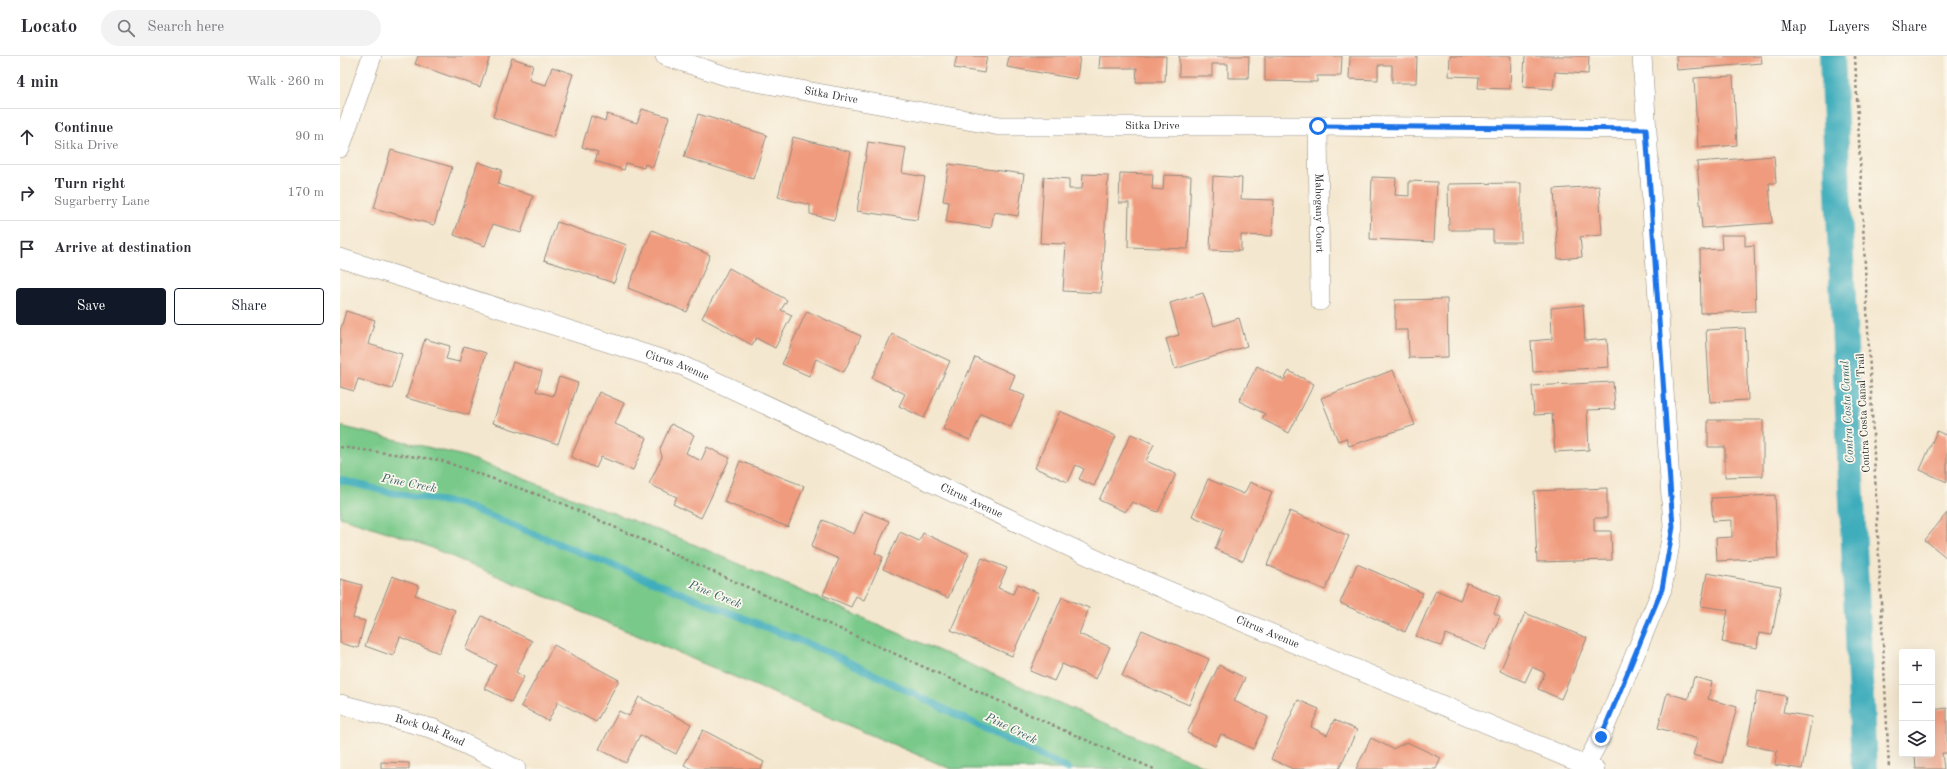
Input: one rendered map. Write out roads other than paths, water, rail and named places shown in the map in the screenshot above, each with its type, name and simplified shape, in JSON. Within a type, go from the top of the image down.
[{"type":"street","points":[[340,148],[372,56]]},
{"type":"street","name":"Sitka Drive","points":[[665,56],[728,77],[1000,126],[1318,126],[1646,129]]},
{"type":"street","points":[[1590,767],[1662,589],[1673,527],[1642,56]]},
{"type":"street","name":"Mahogany Court","points":[[1318,126],[1320,301]]},
{"type":"street","name":"Citrus Avenue","points":[[340,258],[683,366],[1121,571],[1590,767]]},
{"type":"street","name":"Rock Oak Road","points":[[340,704],[434,729],[516,769]]},
{"type":"waterway","name":"Contra Costa Canal","points":[[1832,56],[1864,769]]},
{"type":"waterway","name":"Pine Creek","points":[[340,480],[388,492],[460,504],[830,653],[1068,769]]}]
